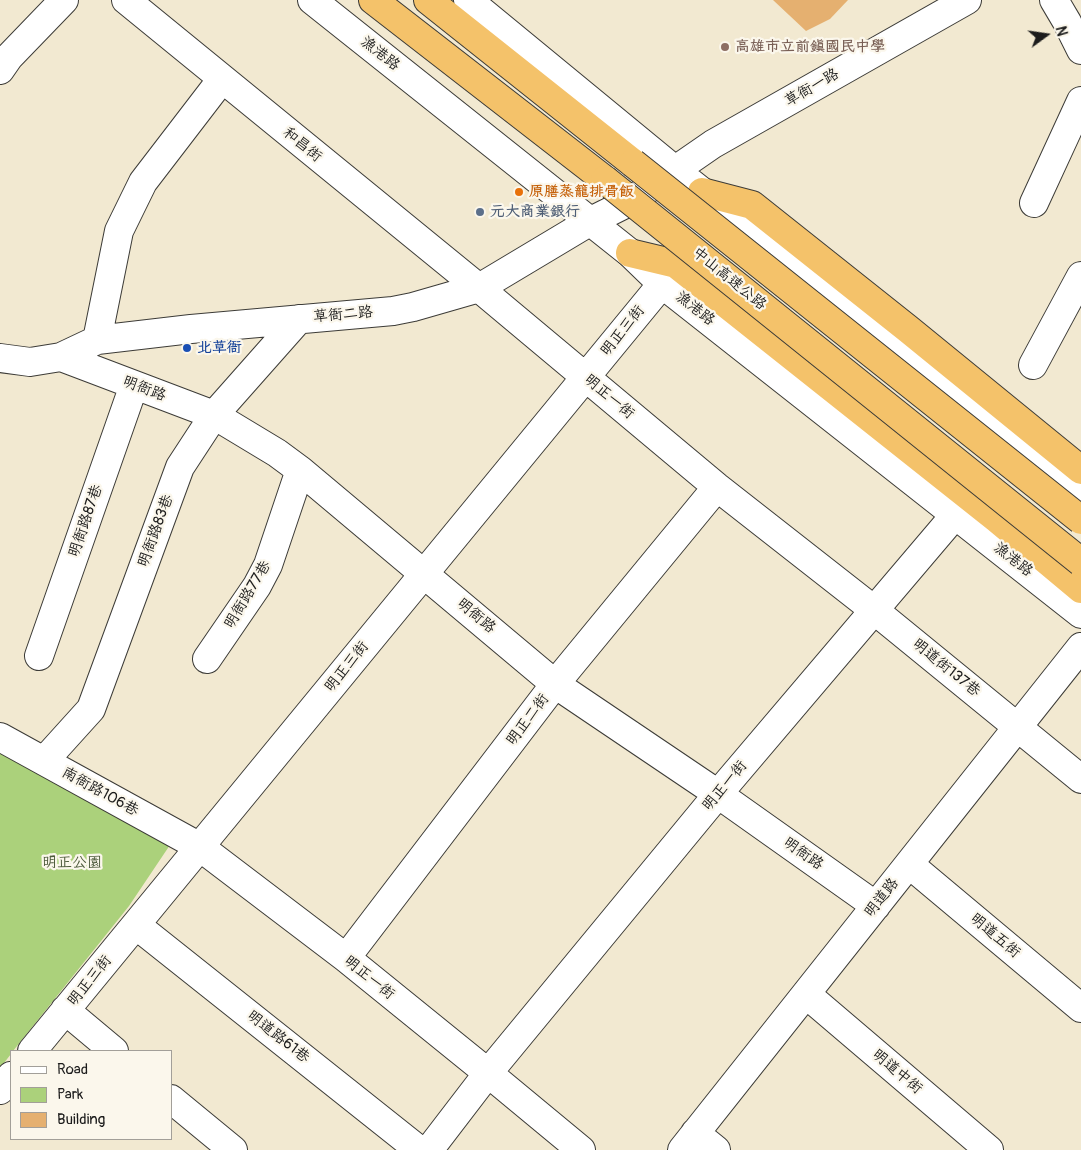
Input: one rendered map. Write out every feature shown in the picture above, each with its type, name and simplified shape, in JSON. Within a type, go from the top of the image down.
[{"type":"highway","name":"中山高速公路","points":[[373,0],[605,180],[1081,562]]},
{"type":"highway","name":"中山高速公路","points":[[428,0],[1081,520]]},
{"type":"highway","points":[[702,192],[752,205],[1081,470]]},
{"type":"highway","points":[[630,253],[676,264],[996,518],[1081,589]]},
{"type":"street","points":[[0,70],[9,57],[64,0]]},
{"type":"street","name":"和昌街","points":[[126,0],[479,288]]},
{"type":"street","name":"漁港路","points":[[312,0],[630,253],[662,284],[1081,614]]},
{"type":"street","points":[[468,0],[668,177],[702,192],[1081,492]]},
{"type":"street","name":"草衙一路","points":[[668,177],[713,144],[967,0]]},
{"type":"street","points":[[1054,0],[1081,50]]},
{"type":"street","points":[[97,340],[119,231],[142,182],[222,80]]},
{"type":"street","points":[[1034,203],[1081,101]]},
{"type":"street","name":"草衙二路","points":[[0,358],[30,362],[61,357],[97,340],[299,318],[413,308],[479,288],[591,222],[629,202],[668,177]]},
{"type":"street","points":[[1033,365],[1081,276]]},
{"type":"street","name":"明正三街","points":[[33,1050],[662,284]]},
{"type":"street","name":"明正一街","points":[[200,847],[346,958],[488,1073],[718,794],[874,610],[717,487],[479,288]]},
{"type":"street","name":"明衙路83巷","points":[[44,761],[91,709],[180,467],[214,415],[299,318]]},
{"type":"street","name":"明衙路","points":[[61,357],[214,415],[300,470],[425,572],[555,684],[718,794],[876,906]]},
{"type":"street","name":"明衙路87巷","points":[[39,656],[134,385]]},
{"type":"street","name":"明衙路77巷","points":[[207,659],[257,586],[268,565],[300,470]]},
{"type":"street","name":"明正二街","points":[[346,958],[555,684],[717,487]]},
{"type":"street","points":[[874,610],[955,515]]},
{"type":"street","name":"明道街137巷","points":[[874,610],[1081,779]]},
{"type":"street","name":"明道路","points":[[698,1144],[806,994],[1081,647]]},
{"type":"street","name":"南衙路106巷","points":[[0,737],[200,847]]},
{"type":"street","name":"明道五街","points":[[909,864],[1081,1008]]},
{"type":"street","name":"明道路61巷","points":[[136,925],[419,1150]]},
{"type":"street","name":"明道中街","points":[[806,994],[989,1150]]},
{"type":"street","points":[[66,1010],[113,1050]]},
{"type":"street","points":[[429,1150],[488,1073],[581,1150]]},
{"type":"street","points":[[0,1090],[10,1077]]},
{"type":"street","points":[[172,1100],[223,1147]]},
{"type":"green space","name":"明正公園","points":[[0,746],[176,836],[129,906],[14,1050],[10,1050],[10,1055],[0,1068]]},
{"type":"building","points":[[773,0],[848,0],[830,19],[806,31]]},
{"type":"place","name":"高雄市立前鎮國民中學","points":[[725,47]]},
{"type":"place","name":"原膳蒸籠排骨飯","points":[[519,192]]},
{"type":"place","name":"元大商業銀行","points":[[480,212]]},
{"type":"place","name":"北草衙","points":[[187,348]]}]
